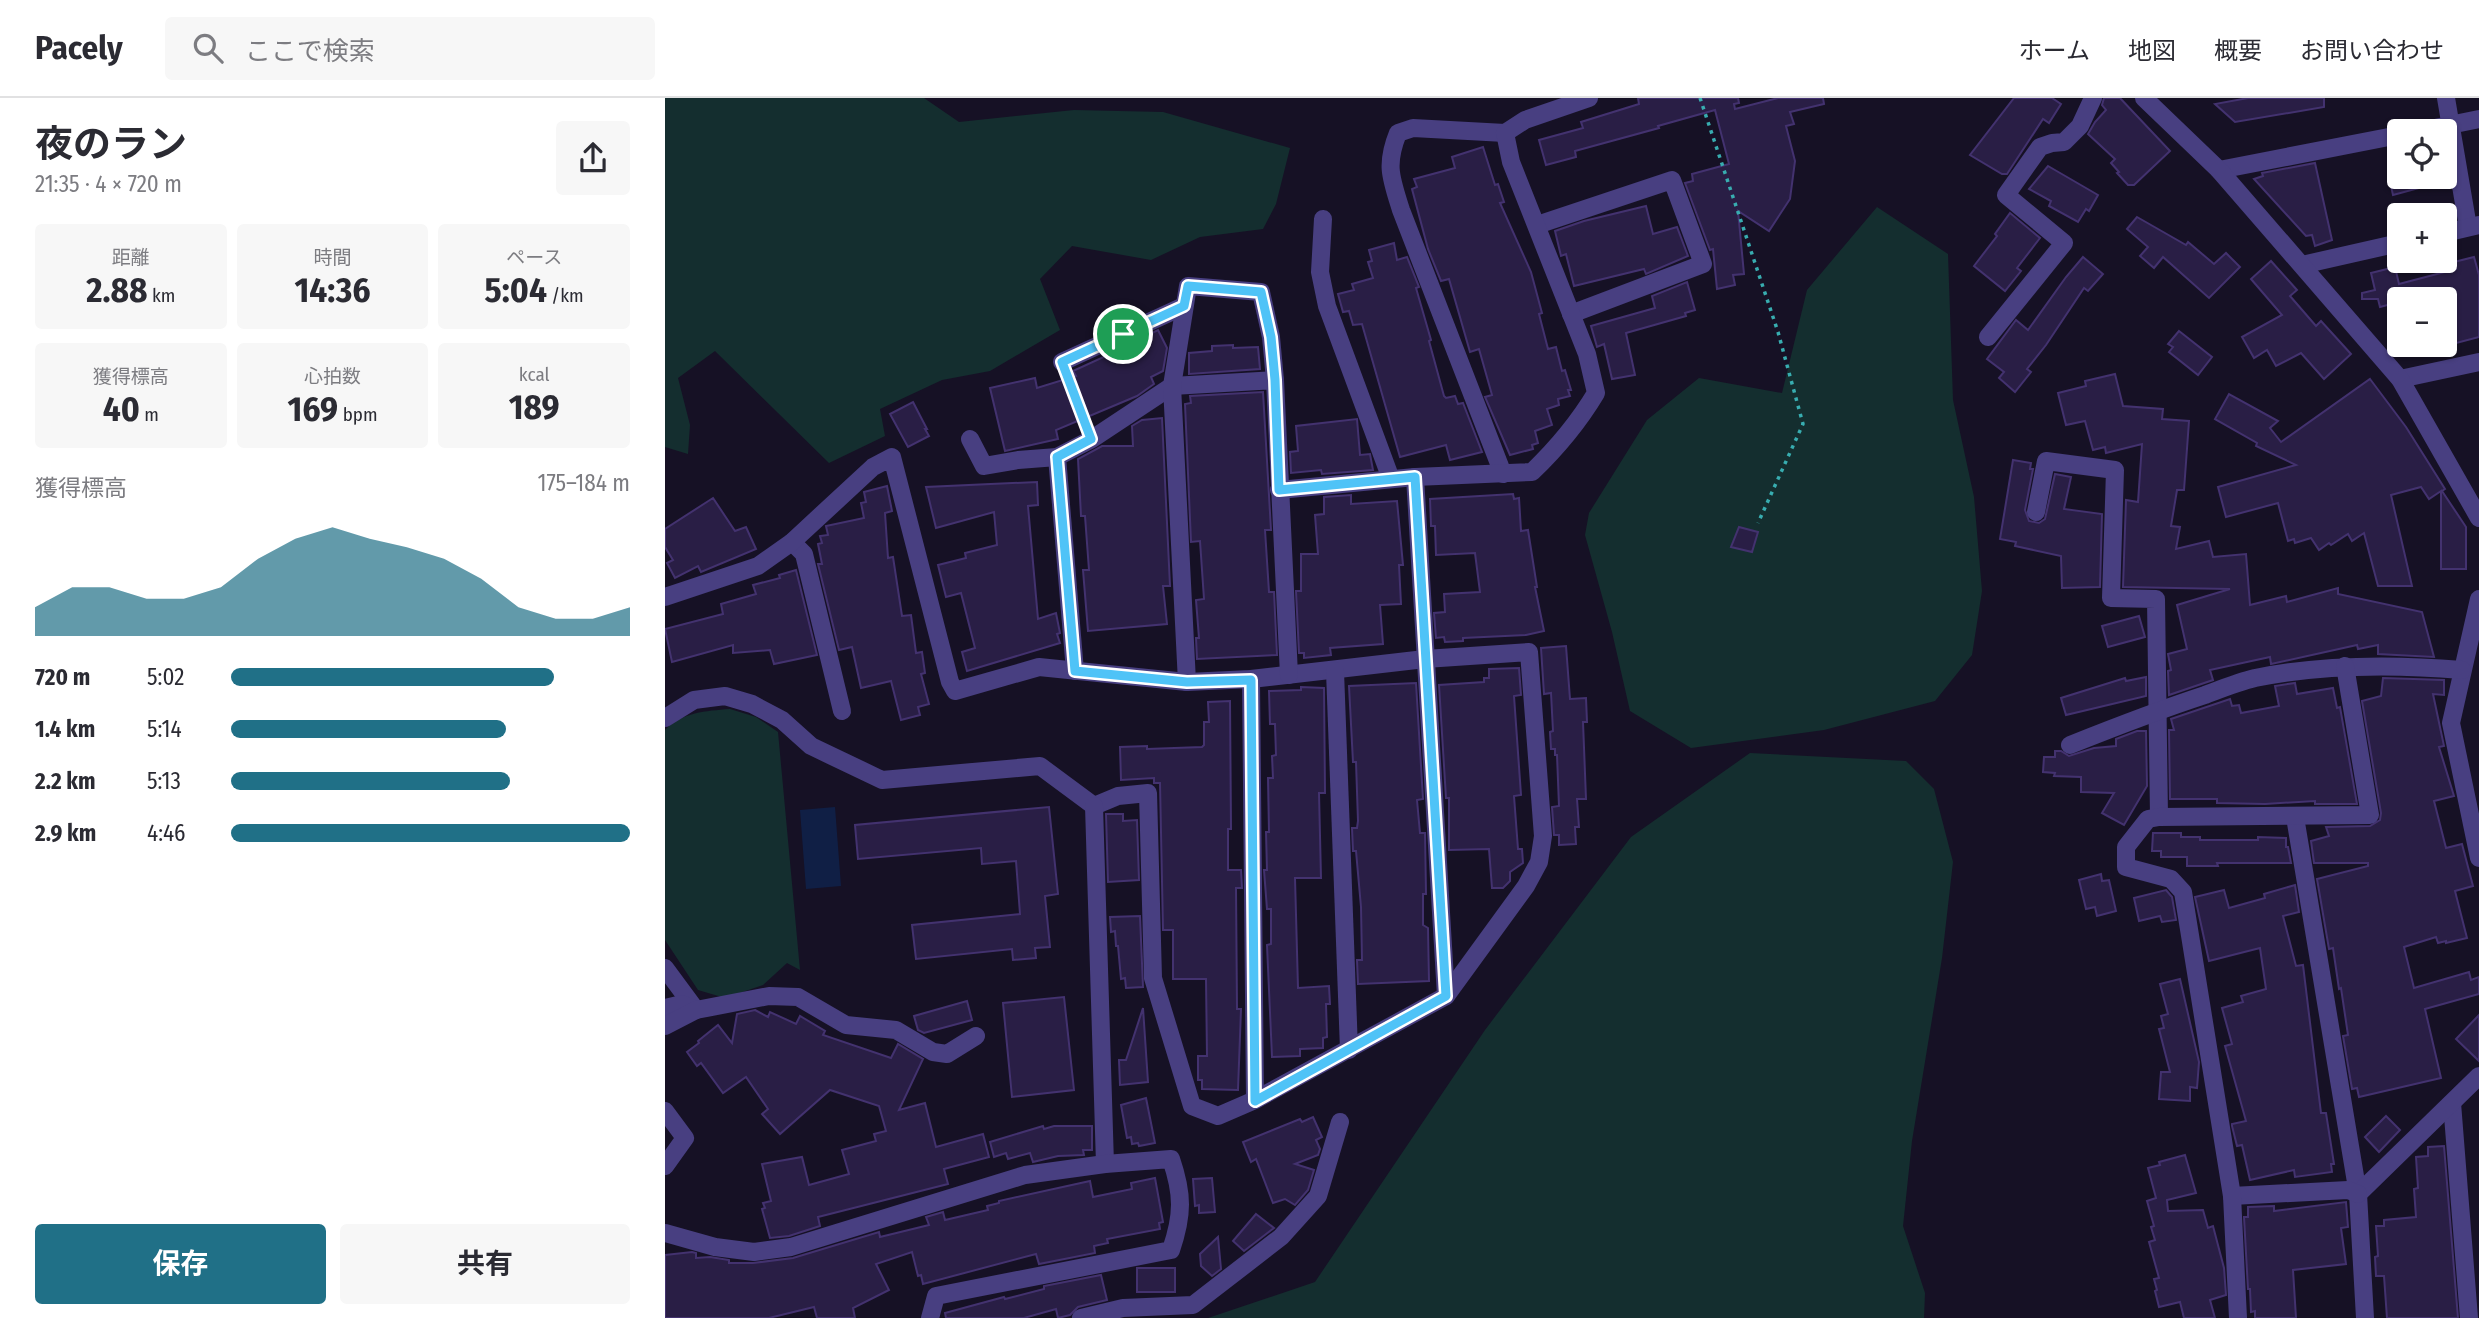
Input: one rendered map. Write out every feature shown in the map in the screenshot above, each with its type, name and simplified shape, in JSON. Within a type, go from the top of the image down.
[{"type":"street","points":[[1503,474],[1401,210],[1390,176],[1390,153],[1398,133],[1413,128],[1505,133],[1525,120],[1589,98]]},
{"type":"street","points":[[1988,337],[2064,243],[2006,195],[2040,147],[2064,142],[2080,126],[2093,98]]},
{"type":"street","points":[[2144,98],[2218,170],[2400,379],[2479,518]]},
{"type":"street","points":[[2446,98],[2450,119]]},
{"type":"street","points":[[2457,124],[2479,120]]},
{"type":"street","points":[[1279,490],[1415,477],[1532,472],[1556,449],[1581,417],[1595,393],[1587,354],[1511,162],[1505,133]]},
{"type":"street","points":[[2218,170],[2387,137]]},
{"type":"street","points":[[2457,151],[2474,226]]},
{"type":"street","points":[[1537,225],[1672,180],[1703,264],[1571,314]]},
{"type":"street","points":[[1323,219],[1320,272],[1327,306],[1391,479]]},
{"type":"street","points":[[2302,265],[2387,246]]},
{"type":"street","points":[[1187,682],[1172,386],[1188,286],[1261,292],[1271,337],[1275,380],[1289,675]]},
{"type":"street","points":[[1062,362],[1184,306]]},
{"type":"street","points":[[2400,379],[2479,362]]},
{"type":"street","points":[[970,439],[984,466],[1057,457],[1091,439],[1172,386],[1275,380]]},
{"type":"street","points":[[667,592],[758,566],[792,542],[873,467],[892,457],[950,682],[955,691],[1039,667],[1187,682],[1251,680],[1426,659],[1529,652],[1543,836],[1539,862],[1526,886],[1446,996],[1255,1101],[1218,1116],[1192,1106],[1153,978],[1148,793],[1118,796],[1094,806]]},
{"type":"street","points":[[1057,457],[1075,671]]},
{"type":"street","points":[[2036,512],[2046,461],[2115,470],[2111,598],[2156,599],[2159,817]]},
{"type":"street","points":[[1415,477],[1446,996]]},
{"type":"street","points":[[792,542],[804,555],[842,710]]},
{"type":"street","points":[[2479,599],[2451,723],[2479,858]]},
{"type":"street","points":[[2070,745],[2158,710],[2253,679],[2345,666],[2403,664],[2462,670]]},
{"type":"street","points":[[2238,1318],[2232,1196],[2183,892],[2171,879],[2126,867],[2126,847],[2148,819],[2159,817],[2369,815],[2345,666]]},
{"type":"street","points":[[1335,671],[1349,1050]]},
{"type":"street","points":[[1251,680],[1255,1101]]},
{"type":"street","points":[[665,718],[694,700],[725,696],[752,704],[782,720],[811,746],[882,780],[1040,766],[1094,806]]},
{"type":"street","points":[[1094,806],[1105,1164]]},
{"type":"street","points":[[2295,817],[2358,1194],[2365,1318]]},
{"type":"street","points":[[665,968],[696,1010]]},
{"type":"street","points":[[665,1026],[696,1010],[769,996],[798,997],[846,1025],[896,1030],[933,1052],[947,1054],[976,1036]]},
{"type":"street","points":[[665,1008],[682,1004],[696,1010]]},
{"type":"street","points":[[2358,1194],[2479,1076]]},
{"type":"street","points":[[2452,1103],[2469,1318]]},
{"type":"street","points":[[665,1111],[685,1138],[665,1166]]},
{"type":"street","points":[[1081,1318],[1123,1308],[1193,1305],[1281,1237],[1318,1196],[1340,1122]]},
{"type":"street","points":[[665,1233],[715,1247],[754,1252],[778,1249],[1025,1175],[1105,1164],[1171,1159],[1180,1186],[1179,1226],[1171,1250],[936,1296],[930,1318]]},
{"type":"street","points":[[2232,1196],[2348,1190],[2358,1194]]},
{"type":"path","points":[[1700,98],[1778,332],[1803,424],[1758,523]]},
{"type":"path","points":[[1062,362],[1091,439]]},
{"type":"green space","points":[[665,98],[924,98],[959,122],[1074,110],[1163,112],[1290,148],[1276,204],[1263,229],[1200,237],[1151,260],[1072,246],[1040,279],[1060,330],[990,371],[942,380],[880,409],[885,436],[829,463],[715,351],[678,378],[690,425],[688,454],[665,447]]},
{"type":"green space","points":[[1877,207],[1948,254],[1953,400],[1974,497],[1982,591],[1972,655],[1935,701],[1824,730],[1691,748],[1630,711],[1612,632],[1585,535],[1589,513],[1647,420],[1699,378],[1782,393],[1807,290]]},
{"type":"green space","points":[[730,709],[756,717],[778,732],[800,970],[787,963],[763,985],[725,998],[698,990],[665,940],[665,730],[687,716]]},
{"type":"green space","points":[[1750,753],[1906,761],[1934,789],[1953,862],[1942,958],[1912,1141],[1903,1226],[1925,1293],[1924,1318],[1208,1318],[1315,1282],[1485,1030],[1631,837]]},
{"type":"water","points":[[835,807],[841,886],[806,889],[800,810]]},
{"type":"building","points":[[1638,98],[1738,98],[1739,103],[1734,104],[1735,109],[1778,98],[1823,98],[1824,104],[1790,112],[1794,124],[1786,126],[1795,161],[1790,199],[1769,231],[1738,211],[1744,274],[1733,275],[1735,285],[1717,289],[1713,249],[1710,250],[1685,183],[1693,181],[1692,174],[1729,164],[1715,110],[1575,151],[1576,157],[1546,165],[1539,140],[1583,128],[1581,122],[1639,104]]},
{"type":"building","points":[[2014,98],[2052,98],[2061,104],[2049,123],[2043,119],[2007,174],[2002,174],[1970,155]]},
{"type":"building","points":[[2104,98],[2120,98],[2170,151],[2134,185],[2128,185],[2117,173],[2119,172],[2111,163],[2115,159],[2088,134],[2106,110],[2102,105]]},
{"type":"building","points":[[2248,98],[2324,98],[2324,107],[2235,122],[2215,104]]},
{"type":"building","points":[[1483,147],[1495,185],[1498,184],[1504,202],[1500,203],[1531,272],[1548,349],[1556,347],[1562,371],[1565,370],[1571,390],[1568,390],[1570,396],[1558,399],[1559,405],[1547,409],[1552,425],[1535,431],[1538,443],[1532,445],[1533,449],[1510,455],[1485,397],[1492,395],[1479,349],[1470,352],[1449,279],[1441,281],[1428,249],[1412,189],[1417,187],[1414,179],[1455,168],[1452,157]]},
{"type":"building","points":[[2315,163],[2332,240],[2315,246],[2312,235],[2306,236],[2254,179],[2263,176],[2262,173]]},
{"type":"building","points":[[2048,166],[2098,195],[2089,211],[2086,209],[2078,222],[2049,206],[2051,201],[2029,189]]},
{"type":"building","points":[[2392,189],[2415,189],[2393,195]]},
{"type":"building","points":[[1646,206],[1653,234],[1677,227],[1688,256],[1646,274],[1644,269],[1574,286],[1566,254],[1561,256],[1555,231]]},
{"type":"building","points":[[2010,213],[2040,238],[2017,268],[2021,271],[2005,291],[1974,266],[1997,236],[1995,234]]},
{"type":"building","points":[[2137,217],[2186,245],[2188,242],[2214,264],[2226,253],[2240,267],[2209,298],[2163,257],[2154,268],[2140,256],[2148,247],[2127,229]]},
{"type":"building","points":[[1394,243],[1397,260],[1407,257],[1419,287],[1416,288],[1444,396],[1455,396],[1458,404],[1463,403],[1482,452],[1450,460],[1446,445],[1400,457],[1362,324],[1353,325],[1349,311],[1343,312],[1338,294],[1354,290],[1352,284],[1373,278],[1368,262],[1372,261],[1369,250]]},
{"type":"building","points":[[2083,257],[2103,274],[2088,291],[2084,288],[2027,369],[2031,372],[2015,392],[1999,378],[2004,372],[1987,359],[2016,320],[2028,330]]},
{"type":"building","points":[[2474,257],[2479,275],[2479,337],[2457,343],[2457,287],[2387,287],[2387,305],[2380,307],[2378,299],[2362,299],[2362,293],[2375,290],[2371,273],[2387,269],[2387,273],[2396,273],[2399,284],[2441,273],[2457,273],[2457,261]]},
{"type":"building","points":[[2271,261],[2297,290],[2290,296],[2316,326],[2321,321],[2351,354],[2324,379],[2301,353],[2276,366],[2267,350],[2254,358],[2242,337],[2282,315],[2251,279]]},
{"type":"building","points":[[1687,282],[1695,310],[1685,313],[1686,316],[1626,333],[1635,375],[1612,379],[1604,344],[1597,347],[1591,326],[1655,308],[1652,296]]},
{"type":"building","points":[[1158,330],[1167,348],[1163,371],[1151,377],[1154,384],[1137,396],[1056,430],[1058,439],[1005,451],[990,388],[1035,378],[1037,388],[1076,376],[1073,371],[1110,354],[1114,362],[1144,348],[1140,339]]},
{"type":"building","points":[[2179,331],[2212,357],[2198,375],[2169,352],[2173,347],[2168,344]]},
{"type":"building","points":[[1233,345],[1233,348],[1258,347],[1260,369],[1189,374],[1189,353],[1212,351],[1212,346]]},
{"type":"building","points":[[2115,374],[2123,406],[2163,409],[2162,419],[2189,421],[2184,490],[2177,490],[2171,526],[2180,527],[2176,549],[2209,541],[2213,557],[2246,554],[2250,605],[2286,596],[2287,602],[2338,588],[2338,594],[2422,612],[2434,657],[2378,654],[2378,645],[2358,649],[2357,645],[2271,664],[2270,657],[2210,670],[2213,680],[2169,695],[2168,671],[2171,670],[2168,654],[2187,649],[2177,605],[2230,589],[2123,587],[2126,500],[2138,502],[2142,444],[2106,453],[2105,447],[2093,450],[2085,421],[2066,425],[2058,393],[2086,386],[2085,381]]},
{"type":"building","points":[[2370,379],[2406,427],[2466,527],[2466,569],[2441,569],[2441,491],[2429,499],[2421,487],[2391,495],[2412,586],[2378,586],[2364,533],[2352,541],[2348,534],[2319,550],[2311,538],[2295,543],[2294,539],[2288,541],[2278,503],[2226,517],[2218,487],[2296,465],[2256,446],[2257,443],[2215,419],[2229,394],[2278,421],[2270,428],[2281,442]]},
{"type":"building","points":[[1263,392],[1271,530],[1265,530],[1269,592],[1274,592],[1277,655],[1197,659],[1196,638],[1199,638],[1196,600],[1204,599],[1200,541],[1191,542],[1185,404],[1191,403],[1190,396]]},
{"type":"building","points":[[913,402],[929,436],[908,447],[890,414]]},
{"type":"building","points":[[1162,418],[1170,586],[1163,586],[1167,624],[1088,631],[1083,570],[1089,570],[1085,516],[1081,516],[1078,459],[1102,446],[1133,446],[1132,426],[1142,420]]},
{"type":"building","points":[[1357,419],[1360,455],[1370,454],[1373,470],[1322,474],[1321,470],[1291,473],[1290,452],[1298,451],[1296,426]]},
{"type":"building","points":[[2013,460],[2031,463],[2030,469],[2033,469],[2025,510],[2029,521],[2039,523],[2045,519],[2055,474],[2071,477],[2064,509],[2102,514],[2100,587],[2062,588],[2061,556],[2015,546],[2016,542],[2000,539]]},
{"type":"building","points":[[1037,482],[1038,505],[1028,506],[1038,619],[1056,613],[1060,643],[967,671],[962,652],[975,648],[961,593],[946,597],[938,565],[966,558],[965,553],[997,545],[994,512],[936,528],[926,487]]},
{"type":"building","points":[[887,486],[892,511],[885,513],[888,558],[893,557],[902,616],[911,615],[916,653],[922,652],[925,673],[921,674],[929,704],[918,707],[920,715],[901,720],[891,681],[861,688],[852,647],[839,650],[818,564],[822,564],[818,544],[822,543],[820,536],[828,535],[826,526],[864,518],[861,503],[866,502],[864,492]]},
{"type":"building","points":[[1513,494],[1514,499],[1519,498],[1521,531],[1528,530],[1544,631],[1526,635],[1463,638],[1463,641],[1445,642],[1444,637],[1436,638],[1434,613],[1445,612],[1444,594],[1480,592],[1475,553],[1436,555],[1430,499]]},
{"type":"building","points":[[1351,495],[1351,504],[1397,501],[1403,565],[1399,565],[1401,604],[1380,605],[1383,644],[1330,648],[1331,655],[1304,658],[1304,653],[1299,653],[1296,591],[1301,591],[1301,554],[1318,554],[1315,515],[1324,514],[1324,497]]},
{"type":"building","points":[[713,498],[735,531],[746,527],[756,549],[701,572],[698,566],[675,578],[667,563],[673,560],[665,547],[665,529]]},
{"type":"building","points":[[1739,527],[1758,532],[1752,552],[1731,547]]},
{"type":"building","points":[[796,570],[817,655],[774,664],[770,650],[733,653],[733,645],[672,662],[665,629],[723,614],[721,604],[756,594],[753,585],[780,578],[779,575]]},
{"type":"building","points":[[2139,616],[2145,637],[2108,647],[2102,626]]},
{"type":"building","points":[[1566,646],[1570,699],[1586,698],[1587,722],[1583,722],[1586,799],[1577,799],[1579,827],[1575,827],[1576,844],[1559,845],[1559,835],[1554,835],[1552,807],[1559,806],[1557,755],[1555,749],[1551,749],[1551,693],[1544,694],[1541,648]]},
{"type":"building","points":[[1519,668],[1521,695],[1514,696],[1521,795],[1514,796],[1518,849],[1522,849],[1523,863],[1510,872],[1510,881],[1503,888],[1492,888],[1489,849],[1449,850],[1449,798],[1446,798],[1439,685],[1484,682],[1484,678],[1489,678],[1489,669]]},
{"type":"building","points":[[2146,677],[2146,696],[2066,715],[2061,698],[2125,678],[2126,681]]},
{"type":"building","points":[[2383,678],[2444,680],[2444,695],[2433,694],[2444,746],[2439,747],[2454,796],[2434,801],[2446,848],[2462,844],[2473,886],[2455,891],[2467,938],[2438,943],[2436,937],[2404,947],[2414,988],[2469,972],[2471,980],[2479,977],[2479,994],[2425,1009],[2441,1078],[2359,1097],[2357,1088],[2352,1089],[2343,1036],[2348,1035],[2341,988],[2339,989],[2333,948],[2329,949],[2317,879],[2368,866],[2368,863],[2314,863],[2311,841],[2329,836],[2326,827],[2370,826],[2380,820],[2362,701],[2381,696]]},
{"type":"building","points":[[1416,683],[1423,799],[1417,800],[1420,833],[1425,833],[1426,894],[1423,894],[1423,925],[1428,928],[1429,981],[1358,984],[1357,960],[1362,960],[1361,907],[1356,851],[1353,851],[1352,828],[1357,828],[1358,821],[1349,686]]},
{"type":"building","points":[[2295,683],[2297,694],[2333,688],[2337,708],[2340,707],[2357,804],[2315,804],[2315,801],[2217,803],[2217,799],[2170,799],[2169,730],[2174,730],[2171,719],[2230,699],[2232,706],[2239,705],[2241,713],[2279,706],[2275,686]]},
{"type":"building","points":[[1301,687],[1324,688],[1325,793],[1319,793],[1321,878],[1295,878],[1298,988],[1329,986],[1330,1004],[1326,1004],[1327,1037],[1323,1038],[1323,1048],[1300,1049],[1300,1056],[1272,1057],[1267,945],[1271,944],[1271,909],[1267,909],[1264,870],[1267,870],[1266,832],[1269,832],[1268,778],[1273,778],[1272,756],[1276,755],[1275,724],[1270,724],[1269,691],[1301,690]]},
{"type":"building","points":[[1230,701],[1231,829],[1228,829],[1228,870],[1241,870],[1242,888],[1236,888],[1237,1009],[1241,1009],[1238,1090],[1202,1089],[1202,1080],[1198,1080],[1198,1056],[1207,1056],[1206,979],[1173,979],[1173,930],[1163,930],[1160,783],[1154,783],[1154,778],[1121,780],[1120,747],[1202,747],[1204,722],[1209,722],[1208,702]]},
{"type":"building","points":[[2137,731],[2146,731],[2147,786],[2124,825],[2102,813],[2114,793],[2081,792],[2081,777],[2054,776],[2055,773],[2043,772],[2044,757],[2055,757],[2055,751],[2069,756],[2094,748],[2116,746],[2116,739]]},
{"type":"building","points":[[1049,807],[1058,894],[1045,896],[1050,947],[1035,948],[1036,958],[1013,960],[1012,949],[916,959],[912,925],[1020,914],[1016,861],[982,864],[981,848],[858,859],[855,825]]},
{"type":"building","points":[[1106,814],[1123,814],[1123,821],[1137,820],[1139,880],[1108,882]]},
{"type":"building","points":[[2153,833],[2181,833],[2181,837],[2200,837],[2200,840],[2286,838],[2291,863],[2217,863],[2218,866],[2187,866],[2187,857],[2161,857],[2161,851],[2152,851]]},
{"type":"building","points":[[2101,874],[2102,881],[2109,880],[2116,911],[2097,916],[2095,907],[2086,909],[2079,880]]},
{"type":"building","points":[[2295,885],[2299,912],[2283,916],[2296,966],[2303,965],[2321,1113],[2326,1113],[2334,1164],[2331,1164],[2332,1172],[2295,1177],[2294,1170],[2250,1180],[2242,1145],[2237,1146],[2232,1126],[2246,1121],[2225,1046],[2232,1044],[2222,1008],[2243,1002],[2241,996],[2266,989],[2260,948],[2209,961],[2195,897],[2224,890],[2229,908],[2265,898],[2264,894]]},
{"type":"building","points":[[2166,890],[2172,897],[2176,920],[2162,922],[2160,916],[2139,921],[2134,898]]},
{"type":"building","points":[[1140,916],[1143,987],[1126,988],[1125,978],[1121,979],[1118,946],[1115,931],[1111,932],[1110,917]]},
{"type":"building","points":[[2180,979],[2199,1062],[2197,1088],[2190,1087],[2190,1101],[2159,1099],[2161,1072],[2170,1072],[2159,1029],[2164,1028],[2161,1016],[2168,1014],[2160,984]]},
{"type":"building","points":[[1064,997],[1074,1090],[1012,1097],[1003,1003]]},
{"type":"building","points":[[967,1001],[972,1020],[924,1033],[918,1030],[914,1016]]},
{"type":"building","points":[[1143,1008],[1148,1082],[1120,1085],[1119,1060],[1126,1060]]},
{"type":"building","points":[[755,1010],[768,1017],[770,1012],[796,1024],[800,1016],[825,1031],[823,1035],[891,1058],[898,1044],[923,1059],[899,1110],[925,1103],[936,1147],[983,1134],[989,1157],[944,1169],[948,1184],[818,1217],[820,1226],[789,1236],[770,1238],[762,1209],[765,1208],[763,1203],[771,1201],[762,1164],[802,1157],[809,1185],[849,1174],[842,1150],[876,1141],[874,1134],[886,1131],[879,1106],[830,1090],[780,1134],[762,1114],[768,1109],[746,1077],[723,1093],[701,1063],[697,1066],[687,1052],[718,1025],[732,1043],[737,1014]]},
{"type":"building","points":[[2479,1015],[2479,1061],[2456,1039]]},
{"type":"building","points":[[1146,1098],[1155,1143],[1139,1146],[1138,1143],[1132,1144],[1131,1137],[1127,1138],[1121,1105]]},
{"type":"building","points":[[2386,1116],[2400,1130],[2379,1152],[2365,1137]]},
{"type":"building","points":[[1313,1117],[1322,1137],[1316,1140],[1320,1149],[1318,1155],[1295,1164],[1314,1170],[1308,1190],[1295,1205],[1285,1199],[1273,1203],[1256,1159],[1251,1162],[1243,1142],[1300,1119],[1302,1122]]},
{"type":"building","points":[[1043,1126],[1044,1129],[1054,1126],[1092,1126],[1092,1150],[1083,1150],[1084,1155],[1058,1156],[1033,1162],[1030,1153],[1008,1159],[1006,1153],[994,1157],[990,1142]]},
{"type":"building","points":[[2444,1146],[2458,1318],[2387,1318],[2384,1276],[2376,1276],[2376,1226],[2384,1226],[2384,1220],[2416,1217],[2416,1157],[2428,1156],[2428,1147]]},
{"type":"building","points":[[2185,1155],[2196,1193],[2167,1200],[2168,1211],[2203,1210],[2208,1228],[2213,1226],[2224,1268],[2226,1295],[2210,1300],[2215,1318],[2184,1318],[2180,1302],[2159,1307],[2155,1291],[2154,1279],[2159,1278],[2149,1242],[2155,1240],[2147,1201],[2156,1198],[2148,1168]]},
{"type":"building","points":[[1155,1178],[1163,1222],[1159,1223],[1160,1229],[1107,1239],[1108,1243],[1094,1246],[1095,1253],[1039,1264],[1036,1254],[923,1284],[921,1275],[918,1276],[912,1252],[876,1264],[889,1290],[853,1308],[855,1318],[817,1318],[814,1307],[769,1318],[665,1318],[665,1255],[692,1252],[696,1253],[696,1258],[710,1257],[729,1260],[729,1263],[793,1258],[879,1232],[880,1237],[929,1225],[926,1217],[943,1212],[945,1220],[988,1210],[987,1206],[999,1201],[1090,1181],[1093,1197],[1132,1189],[1131,1183]]},
{"type":"building","points":[[1212,1178],[1215,1212],[1199,1213],[1199,1205],[1195,1206],[1193,1179]]},
{"type":"building","points":[[2346,1202],[2348,1227],[2341,1228],[2346,1264],[2293,1270],[2296,1318],[2255,1318],[2255,1311],[2251,1312],[2248,1289],[2244,1217],[2248,1217],[2248,1207],[2274,1206],[2274,1211]]},
{"type":"building","points":[[1256,1214],[1274,1228],[1244,1251],[1233,1241]]},
{"type":"building","points":[[1218,1237],[1221,1269],[1212,1276],[1201,1266],[1200,1254]]},
{"type":"building","points":[[1137,1268],[1175,1268],[1175,1292],[1137,1292]]},
{"type":"building","points":[[1101,1275],[1107,1300],[1078,1307],[1070,1315],[1058,1318],[1056,1309],[1024,1318],[946,1318],[945,1313],[1044,1289],[1044,1286]]},
{"type":"route","points":[[1188,286],[1261,292],[1271,337],[1275,380],[1279,490],[1415,477],[1446,996],[1255,1101],[1251,680],[1187,682],[1075,671],[1057,457],[1091,439],[1062,362],[1123,334],[1184,306],[1188,286]]}]
